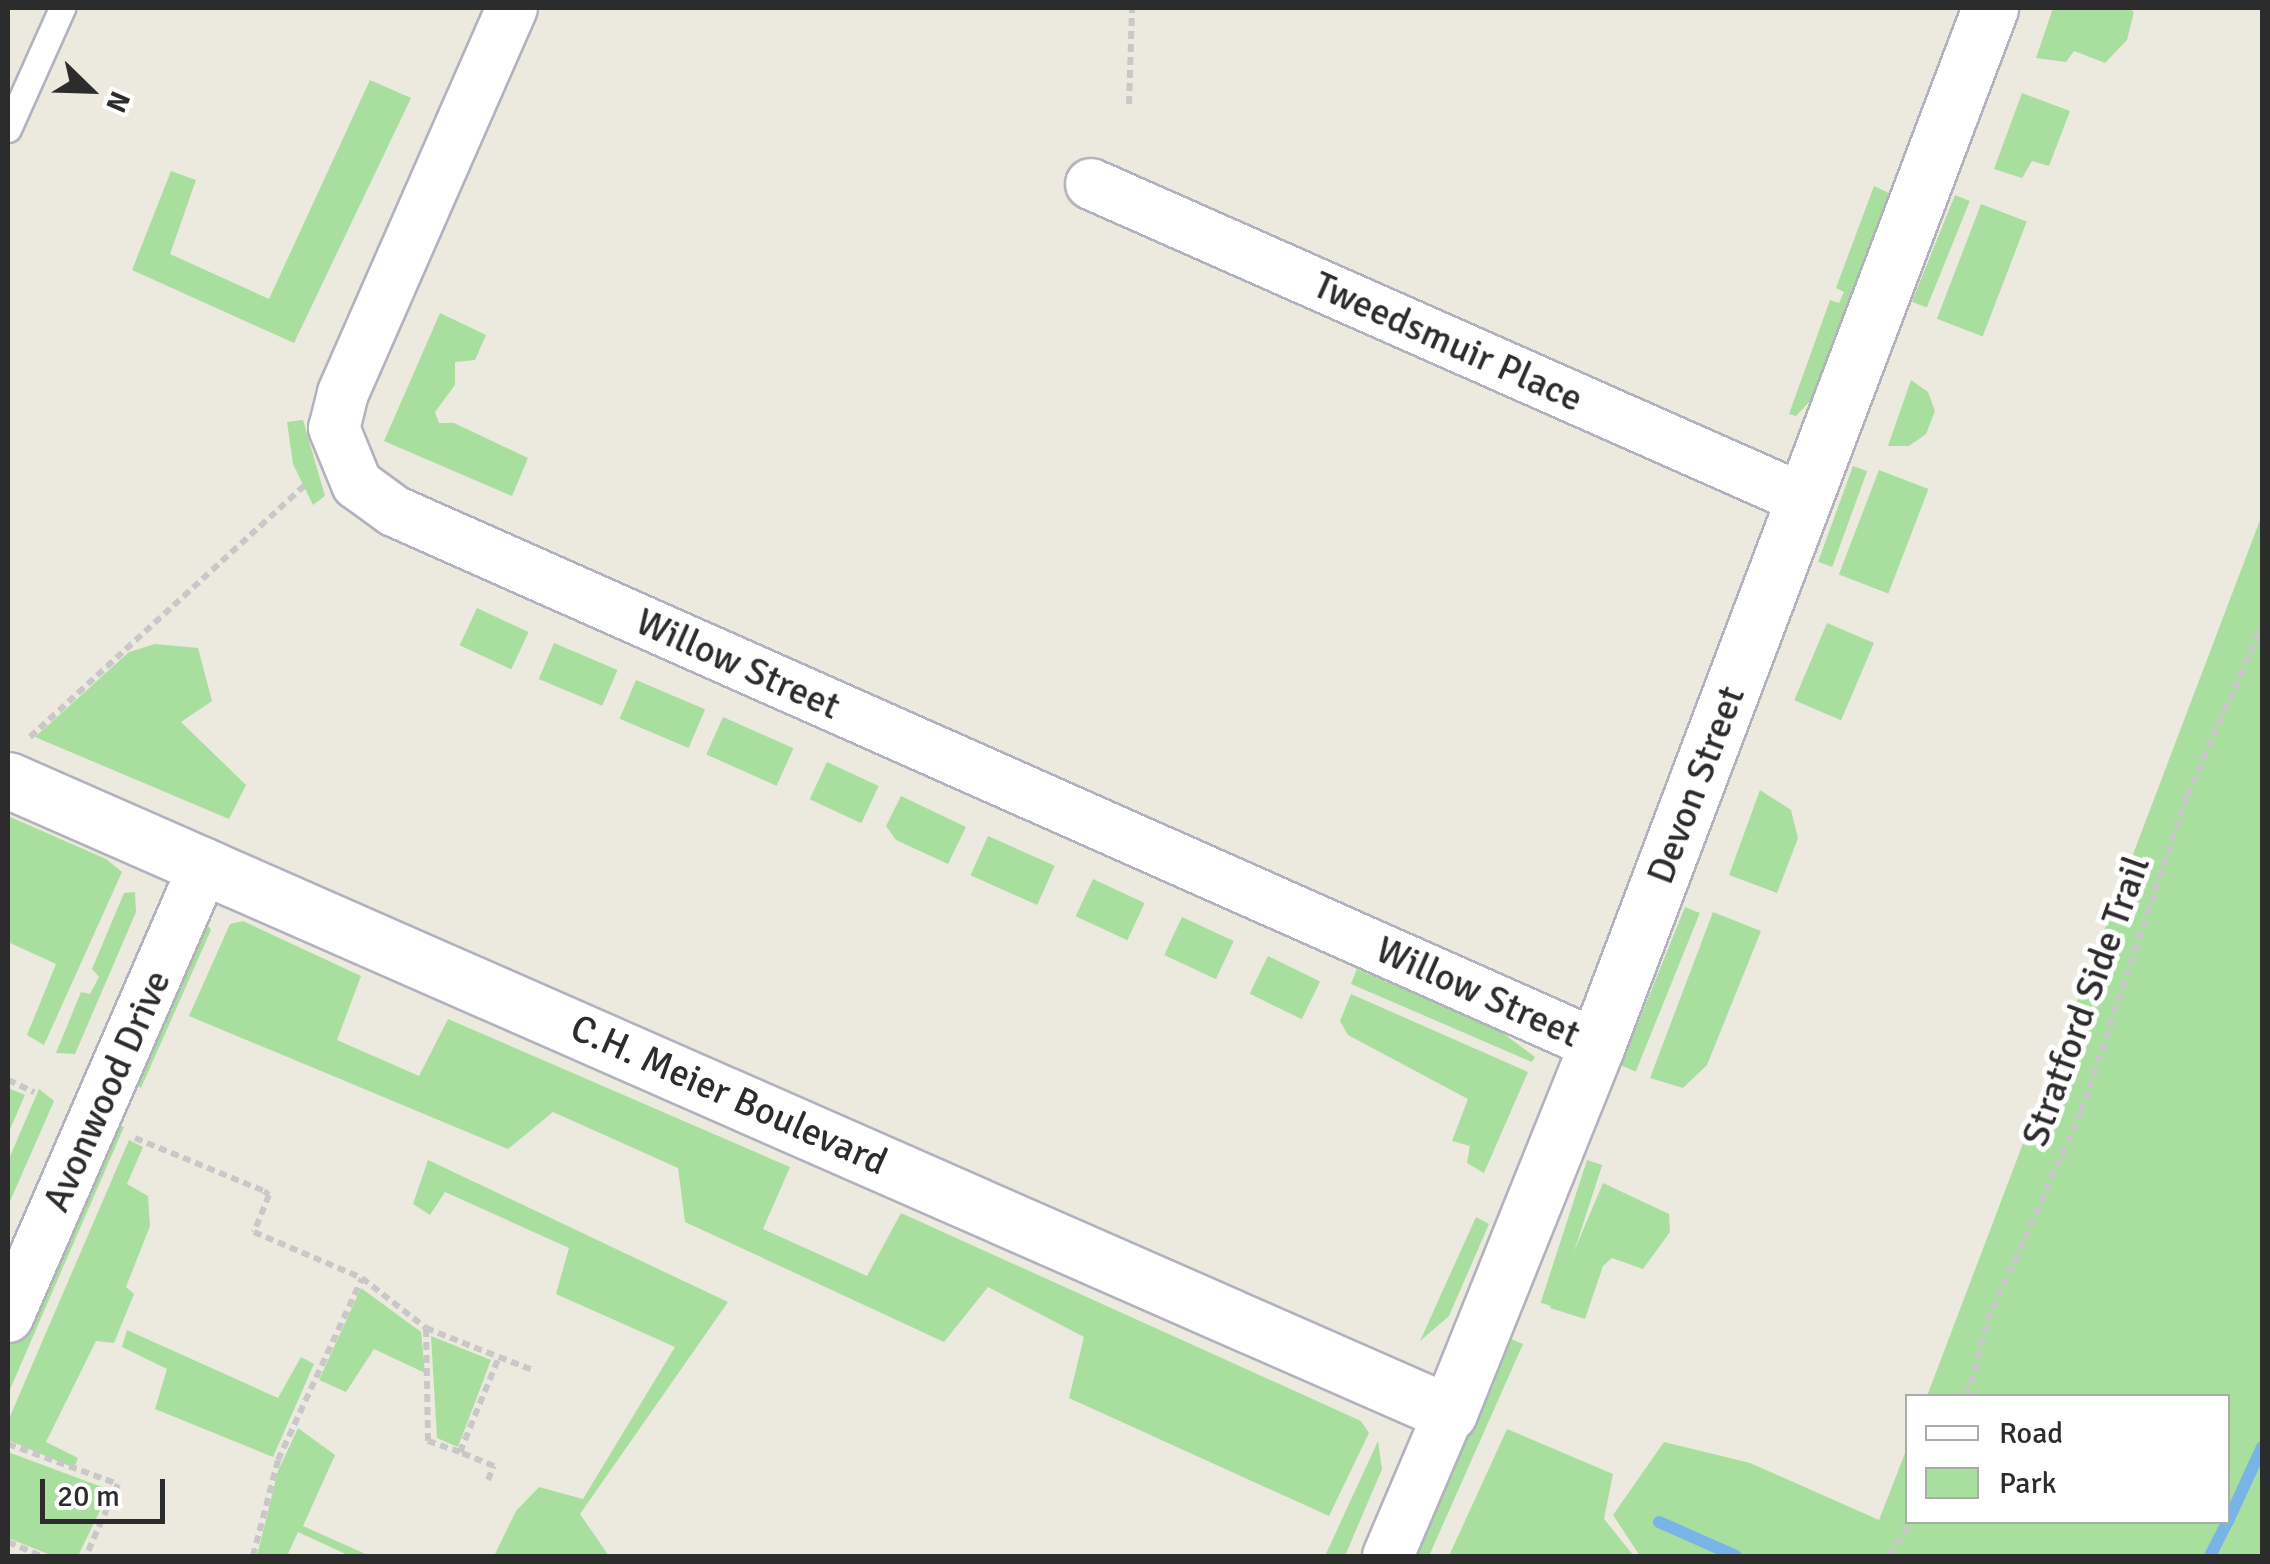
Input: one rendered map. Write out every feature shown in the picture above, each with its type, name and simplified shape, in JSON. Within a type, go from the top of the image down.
[{"type":"street","points":[[342,460],[334,428],[344,393],[512,8]]},
{"type":"street","name":"Devon Street","points":[[1388,1556],[1450,1413],[1597,1045],[1990,8]]},
{"type":"street","name":"Tweedsmuir Place","points":[[1091,184],[1805,500]]},
{"type":"street","name":"Willow Street","points":[[342,460],[357,484],[394,512],[1597,1045]]},
{"type":"street","name":"C.H. Meier Boulevard","points":[[16,760],[205,864],[1450,1413]]},
{"type":"street","name":"Avonwood Drive","points":[[8,1317],[205,864]]},
{"type":"lane","points":[[8,129],[62,8]]},
{"type":"path","points":[[1129,104],[1132,8]]},
{"type":"path","points":[[16,760],[295,490],[342,460]]},
{"type":"path","name":"Stratford Side Trail","points":[[1967,1394],[1988,1321],[2082,1112],[2187,795],[2262,626]]},
{"type":"path","points":[[8,1080],[34,1092]]},
{"type":"path","points":[[126,1134],[269,1195],[254,1232],[362,1278],[426,1328],[535,1371]]},
{"type":"path","points":[[252,1556],[278,1460],[362,1278]]},
{"type":"path","points":[[426,1328],[428,1441],[494,1466],[488,1480]]},
{"type":"path","points":[[460,1452],[498,1357]]},
{"type":"path","points":[[8,1444],[118,1484],[86,1556]]},
{"type":"path","points":[[1890,1556],[1911,1524]]},
{"type":"path","points":[[8,1542],[41,1556]]},
{"type":"green space","points":[[2053,8],[2128,8],[2134,12],[2127,40],[2105,63],[2074,51],[2066,62],[2036,58]]},
{"type":"green space","points":[[370,80],[411,98],[294,343],[132,270],[171,171],[196,180],[170,254],[269,299]]},
{"type":"green space","points":[[2022,93],[2070,111],[2049,166],[2032,161],[2022,178],[1994,169]]},
{"type":"green space","points":[[1874,186],[1889,193],[1810,401],[1796,416],[1789,414],[1830,300],[1839,303],[1844,292],[1836,288]]},
{"type":"green space","points":[[1955,195],[1970,201],[1927,308],[1912,302]]},
{"type":"green space","points":[[1981,204],[2027,222],[1983,336],[1937,319]]},
{"type":"green space","points":[[440,313],[486,335],[475,360],[455,362],[455,385],[435,412],[439,423],[454,423],[528,458],[512,496],[384,441]]},
{"type":"green space","points":[[1911,380],[1928,392],[1935,411],[1926,434],[1909,446],[1888,446]]},
{"type":"green space","points":[[303,420],[325,496],[313,505],[293,464],[287,422]]},
{"type":"green space","points":[[1853,466],[1867,471],[1832,567],[1818,562]]},
{"type":"green space","points":[[1879,470],[1928,489],[1888,594],[1839,575]]},
{"type":"green space","points":[[2262,515],[2262,1556],[1640,1556],[1613,1515],[1664,1442],[1750,1463],[1879,1520],[1905,1453],[1905,1524],[2230,1524],[2230,1394],[1928,1394]]},
{"type":"green space","points":[[477,608],[529,632],[511,669],[460,645]]},
{"type":"green space","points":[[1827,623],[1874,643],[1841,720],[1794,700]]},
{"type":"green space","points":[[554,643],[618,670],[602,706],[539,679]]},
{"type":"green space","points":[[155,644],[198,648],[212,701],[181,722],[246,785],[229,819],[35,737],[129,652]]},
{"type":"green space","points":[[636,680],[705,709],[689,748],[620,719]]},
{"type":"green space","points":[[723,717],[793,748],[777,786],[706,754]]},
{"type":"green space","points":[[827,762],[879,786],[861,823],[810,799]]},
{"type":"green space","points":[[1760,790],[1791,810],[1798,838],[1777,893],[1729,875]]},
{"type":"green space","points":[[901,796],[966,827],[948,864],[896,840],[886,826]]},
{"type":"green space","points":[[8,816],[106,859],[122,872],[44,1045],[27,1035],[56,964],[8,942]]},
{"type":"green space","points":[[988,836],[1055,866],[1037,905],[971,875]]},
{"type":"green space","points":[[1093,879],[1145,903],[1127,940],[1076,916]]},
{"type":"green space","points":[[135,892],[136,912],[75,1054],[56,1053],[81,992],[90,994],[99,977],[92,969],[124,893]]},
{"type":"green space","points":[[1685,907],[1700,913],[1636,1072],[1621,1066]]},
{"type":"green space","points":[[1713,912],[1761,931],[1707,1065],[1683,1088],[1650,1078]]},
{"type":"green space","points":[[1182,917],[1234,941],[1216,979],[1164,955]]},
{"type":"green space","points":[[243,921],[361,976],[337,1040],[419,1076],[448,1019],[790,1167],[763,1229],[867,1276],[901,1213],[1361,1421],[1369,1433],[1329,1516],[1069,1398],[1084,1337],[988,1287],[944,1342],[685,1222],[678,1168],[553,1112],[508,1149],[189,1016],[230,924]]},
{"type":"green space","points":[[207,924],[211,930],[141,1088],[134,1083],[200,927]]},
{"type":"green space","points":[[1268,956],[1320,981],[1302,1019],[1250,994]]},
{"type":"green space","points":[[1357,969],[1500,1031],[1535,1057],[1532,1062],[1351,984]]},
{"type":"green space","points":[[1351,994],[1528,1072],[1484,1173],[1467,1163],[1470,1146],[1452,1141],[1468,1099],[1348,1035],[1340,1021]]},
{"type":"green space","points":[[8,1088],[25,1095],[8,1134]]},
{"type":"green space","points":[[39,1089],[54,1101],[8,1206],[8,1161]]},
{"type":"green space","points":[[107,1121],[124,1127],[8,1394],[8,1344]]},
{"type":"green space","points":[[129,1140],[143,1147],[127,1184],[148,1196],[150,1226],[126,1287],[134,1294],[114,1343],[96,1341],[46,1442],[78,1458],[74,1468],[8,1440],[8,1421]]},
{"type":"green space","points":[[428,1160],[728,1302],[580,1514],[609,1556],[494,1556],[516,1511],[539,1487],[583,1499],[675,1347],[556,1294],[569,1248],[445,1192],[430,1215],[413,1204]]},
{"type":"green space","points":[[1587,1160],[1602,1165],[1556,1308],[1541,1303]]},
{"type":"green space","points":[[1603,1183],[1669,1214],[1670,1232],[1643,1269],[1612,1258],[1603,1266],[1585,1319],[1550,1308]]},
{"type":"green space","points":[[1476,1217],[1489,1224],[1449,1316],[1420,1341]]},
{"type":"green space","points":[[361,1288],[421,1332],[425,1373],[374,1349],[346,1392],[319,1380]]},
{"type":"green space","points":[[127,1330],[278,1398],[301,1357],[314,1364],[273,1457],[155,1409],[167,1369],[122,1347]]},
{"type":"green space","points":[[431,1336],[491,1360],[458,1447],[437,1438]]},
{"type":"green space","points":[[1509,1338],[1523,1344],[1429,1556],[1409,1556]]},
{"type":"green space","points":[[298,1428],[335,1455],[303,1526],[370,1556],[350,1556],[298,1532],[287,1556],[257,1556],[278,1471]]},
{"type":"green space","points":[[1507,1429],[1613,1474],[1604,1519],[1634,1556],[1449,1556]]},
{"type":"green space","points":[[1378,1441],[1382,1469],[1345,1556],[1325,1556]]},
{"type":"green space","points":[[8,1452],[110,1490],[78,1556],[53,1556],[8,1538]]},
{"type":"waterway","points":[[2230,1517],[2262,1447]]},
{"type":"waterway","points":[[1659,1522],[1736,1556]]},
{"type":"waterway","points":[[2210,1556],[2226,1524]]}]
